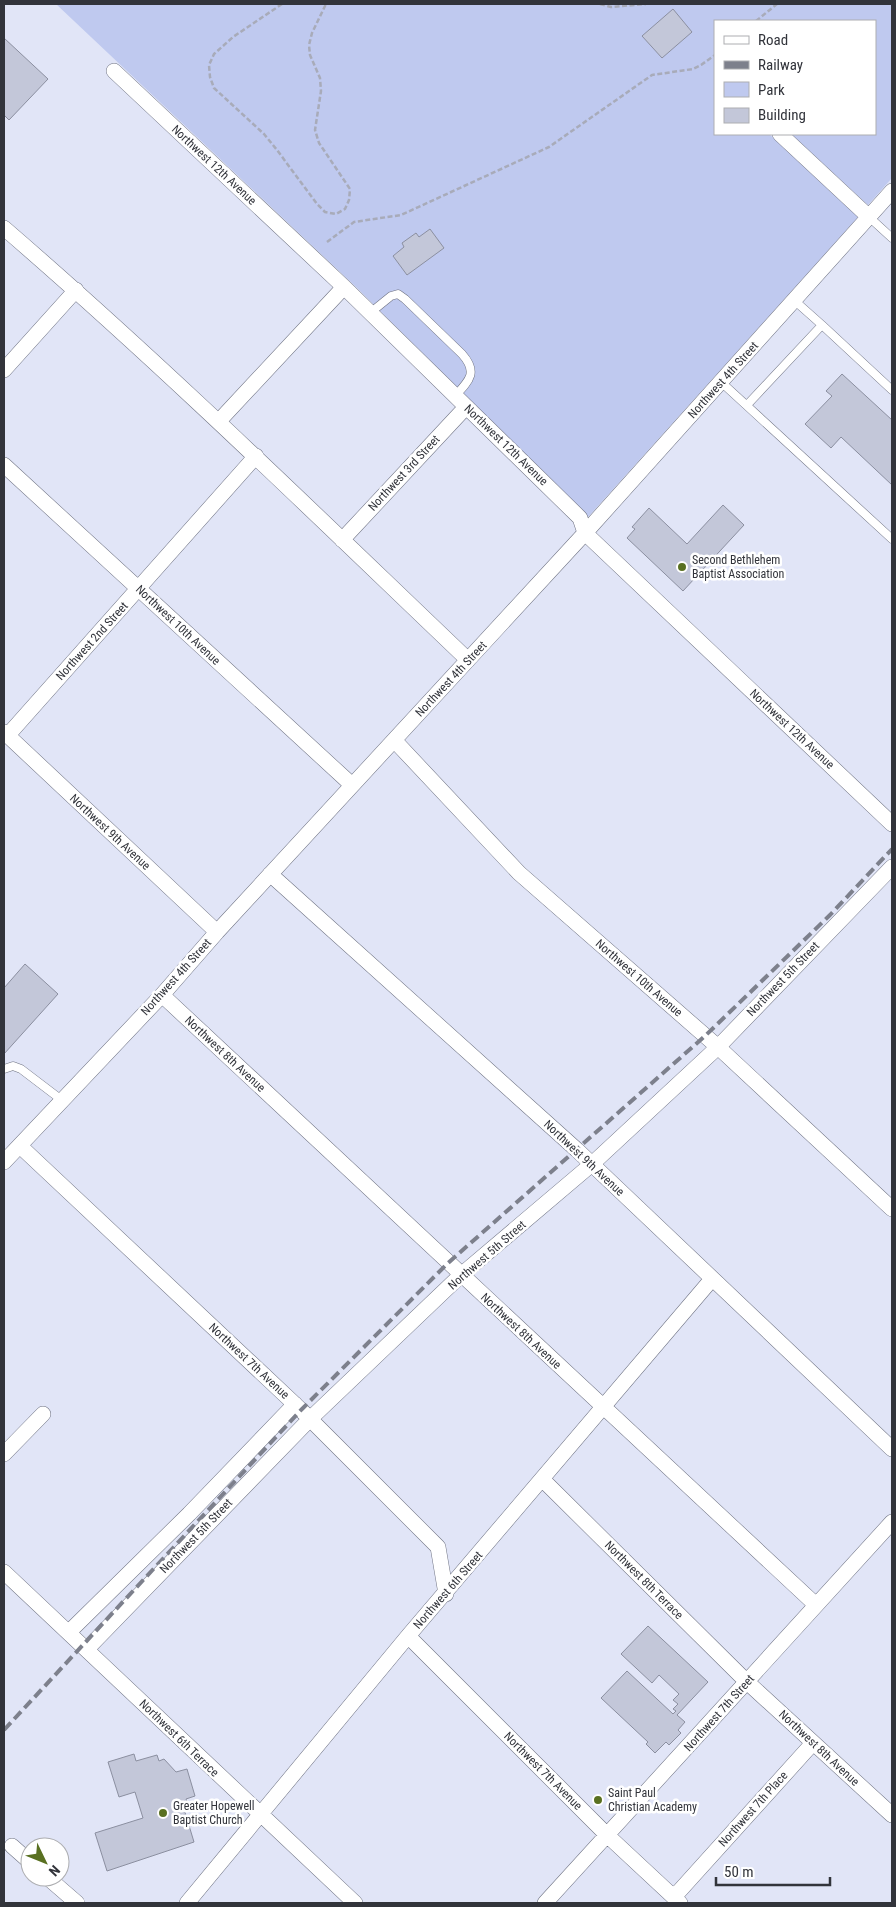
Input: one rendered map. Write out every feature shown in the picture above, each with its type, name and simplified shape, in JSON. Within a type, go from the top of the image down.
[{"type":"street","name":"Northwest 12th Avenue","points":[[114,71],[344,287],[461,401],[580,518],[585,534],[892,824]]},
{"type":"street","points":[[781,135],[869,217]]},
{"type":"street","name":"Northwest 4th Street","points":[[5,1158],[20,1146],[162,994],[216,932],[585,534],[892,191]]},
{"type":"street","points":[[4,228],[76,290],[219,420],[468,660]]},
{"type":"street","points":[[219,420],[344,287]]},
{"type":"street","points":[[4,370],[76,290]]},
{"type":"street","name":"Northwest 3rd Street","points":[[342,540],[461,401]]},
{"type":"street","name":"Northwest 2nd Street","points":[[6,733],[138,589],[256,456]]},
{"type":"street","name":"Northwest 10th Avenue","points":[[4,465],[352,785]]},
{"type":"street","name":"Northwest 9th Avenue","points":[[6,733],[216,932]]},
{"type":"street","name":"Northwest 10th Avenue","points":[[394,740],[519,873],[718,1046],[892,1209]]},
{"type":"street","name":"Northwest 5th Street","points":[[87,1649],[310,1419],[461,1276],[592,1164],[718,1046],[892,867]]},
{"type":"street","name":"Northwest 9th Avenue","points":[[270,874],[592,1164],[892,1449]]},
{"type":"street","name":"Northwest 8th Avenue","points":[[162,994],[461,1276],[816,1605]]},
{"type":"street","name":"Northwest 7th Avenue","points":[[20,1146],[295,1404],[438,1547],[446,1594]]},
{"type":"street","name":"Northwest 6th Street","points":[[187,1903],[408,1636],[446,1594],[712,1280]]},
{"type":"street","name":"Northwest 5th Street","points":[[69,1632],[196,1507],[295,1404]]},
{"type":"street","points":[[4,1454],[43,1414]]},
{"type":"street","name":"Northwest 8th Terrace","points":[[542,1479],[746,1681]]},
{"type":"street","name":"Northwest 7th Street","points":[[546,1903],[892,1522]]},
{"type":"street","name":"Northwest 6th Terrace","points":[[4,1572],[87,1649],[260,1816],[355,1903]]},
{"type":"street","name":"Northwest 7th Avenue","points":[[408,1636],[608,1836],[677,1900]]},
{"type":"street","name":"Northwest 8th Avenue","points":[[746,1681],[892,1815]]},
{"type":"street","name":"Northwest 7th Place","points":[[677,1900],[813,1742]]},
{"type":"street","points":[[12,1846],[20,1853]]},
{"type":"street","points":[[59,1887],[77,1903]]},
{"type":"lane","points":[[869,217],[892,238]]},
{"type":"lane","points":[[370,313],[391,296],[398,294],[448,340],[470,363],[472,371],[461,401]]},
{"type":"lane","points":[[795,301],[892,390]]},
{"type":"lane","points":[[747,405],[822,325]]},
{"type":"lane","points":[[721,382],[892,539]]},
{"type":"lane","points":[[4,1069],[13,1066],[22,1069],[63,1100]]},
{"type":"path","points":[[282,4],[233,37],[214,54],[209,65],[210,77],[214,88],[264,134],[317,204],[326,212],[336,214],[345,209],[349,200],[350,189],[319,143],[315,130],[321,91],[320,78],[310,55],[309,45],[312,33],[326,4]]},
{"type":"path","points":[[600,4],[611,7],[646,4]]},
{"type":"path","points":[[757,20],[777,4]]},
{"type":"path","points":[[327,242],[354,222],[400,215],[549,147],[652,76],[701,66],[714,55]]},
{"type":"green space","points":[[56,4],[892,4],[892,178],[868,205],[792,135],[876,135],[876,20],[714,20],[714,135],[770,135],[858,217],[588,517],[356,287]]},
{"type":"building","points":[[673,9],[692,32],[662,58],[642,36]]},
{"type":"building","points":[[4,38],[48,79],[9,120],[4,115]]},
{"type":"building","points":[[430,229],[444,248],[407,275],[393,256],[404,247],[402,243],[416,233],[419,237]]},
{"type":"building","points":[[842,374],[892,420],[892,485],[841,437],[831,448],[805,424],[832,396],[826,391]]},
{"type":"building","name":"Second Bethlehem Baptist Association","points":[[723,505],[744,525],[683,591],[627,538],[635,529],[632,527],[649,508],[687,544]]},
{"type":"building","points":[[25,964],[58,994],[4,1054],[4,988]]},
{"type":"building","points":[[648,1626],[708,1682],[677,1715],[685,1722],[678,1730],[681,1733],[669,1745],[666,1742],[655,1753],[646,1744],[648,1742],[601,1698],[627,1671],[673,1714],[676,1711],[673,1709],[678,1704],[673,1700],[679,1694],[659,1675],[652,1683],[621,1654]]},
{"type":"building","name":"Greater Hopewell Baptist Church","points":[[134,1754],[136,1761],[157,1755],[159,1761],[164,1759],[176,1772],[187,1769],[195,1796],[186,1799],[189,1807],[184,1809],[194,1842],[107,1871],[95,1833],[143,1818],[135,1792],[119,1797],[108,1762]]},
{"type":"railway","points":[[4,1730],[301,1410],[448,1263],[705,1036],[830,915],[892,849]]},
{"type":"place","name":"Second Bethlehem Baptist Association","points":[[682,567]]},
{"type":"place","name":"Saint Paul Christian Academy","points":[[598,1800]]},
{"type":"place","name":"Greater Hopewell Baptist Church","points":[[163,1813]]}]
